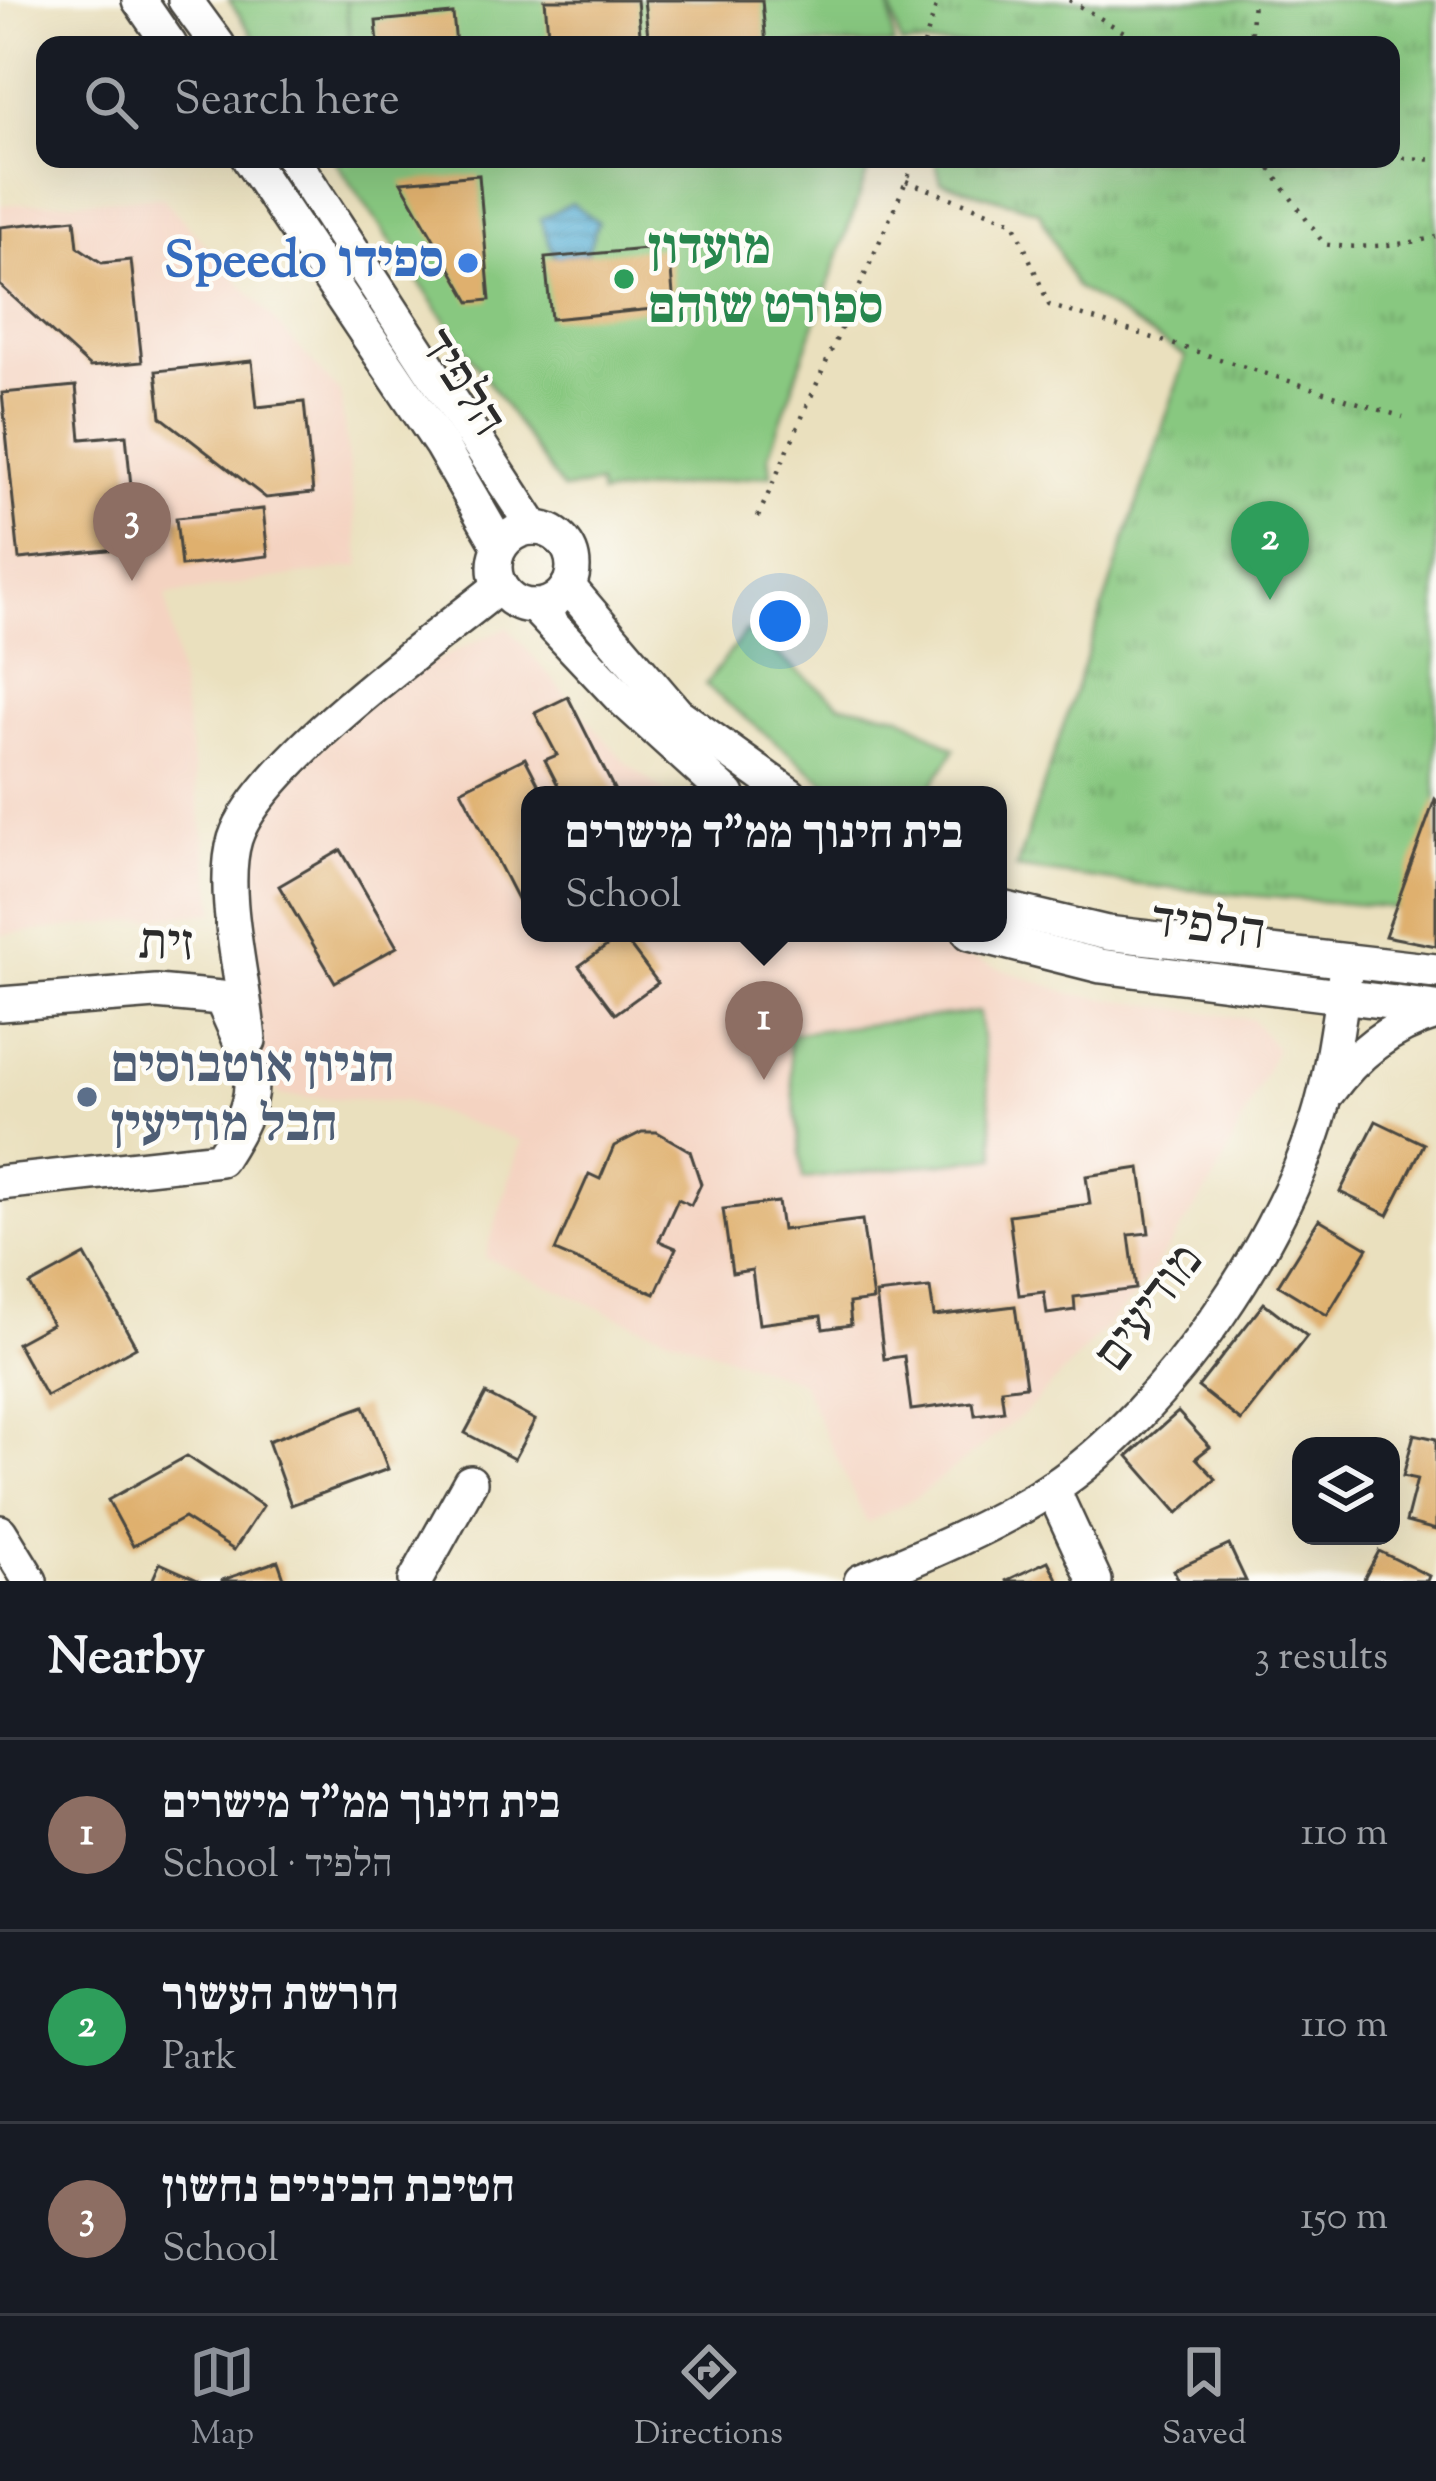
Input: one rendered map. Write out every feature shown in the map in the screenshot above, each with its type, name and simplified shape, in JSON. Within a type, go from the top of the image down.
[{"type":"street","points":[[139,0],[164,36]]},
{"type":"street","points":[[185,0],[211,36]]},
{"type":"street","name":"הלפיד","points":[[255,168],[441,445],[500,547]]},
{"type":"street","name":"הלפיד","points":[[299,168],[534,528]]},
{"type":"street","points":[[534,606],[560,596],[568,586],[581,544],[534,528],[509,536],[500,547],[496,574],[500,586],[509,597],[534,606],[619,696],[718,786]]},
{"type":"street","points":[[250,1063],[230,881],[236,838],[269,779],[500,586]]},
{"type":"street","points":[[568,586],[677,714],[777,786]]},
{"type":"street","name":"הלפיד","points":[[1007,909],[1107,933],[1436,971]]},
{"type":"street","name":"הלפיד","points":[[1006,942],[1102,966],[1436,1010]]},
{"type":"street","name":"מודיעים","points":[[861,1581],[1052,1488],[1149,1402],[1230,1297],[1282,1211],[1324,1099],[1347,961]]},
{"type":"street","name":"זית","points":[[0,1004],[156,992],[221,998],[250,1063],[250,1112],[220,1159],[0,1183]]},
{"type":"street","points":[[1324,1099],[1352,1059],[1436,1010]]},
{"type":"street","points":[[415,1581],[470,1482]]},
{"type":"street","points":[[1052,1488],[1095,1581]]},
{"type":"street","points":[[0,1532],[30,1581]]},
{"type":"path","points":[[927,36],[938,0]]},
{"type":"path","points":[[1070,0],[1131,36]]},
{"type":"path","points":[[1251,36],[1253,0]]},
{"type":"path","points":[[1400,158],[1436,160]]},
{"type":"path","points":[[758,517],[912,168]]},
{"type":"path","points":[[1269,168],[1324,244],[1347,249],[1370,242],[1395,246],[1436,238]]},
{"type":"path","points":[[906,182],[1014,222],[1048,305],[1403,416]]},
{"type":"shaded area","points":[[162,197],[340,393],[361,566],[166,595],[216,912],[0,935],[0,205]]},
{"type":"shaded area","points":[[507,627],[626,763],[657,786],[521,786],[521,942],[924,942],[1073,994],[1252,1019],[1276,1050],[1215,1179],[1136,1295],[1025,1413],[918,1496],[867,1523],[801,1382],[635,1324],[485,1257],[521,1141],[405,1101],[282,1096],[250,1063],[235,838],[377,688]]},
{"type":"green space","points":[[229,0],[346,0],[349,36],[253,36]]},
{"type":"green space","points":[[346,0],[889,0],[893,36],[349,36]]},
{"type":"green space","points":[[889,0],[1436,0],[1436,844],[1409,909],[1155,887],[1016,868],[1186,357],[1075,286],[1039,211],[941,182],[937,168],[1400,168],[1400,36],[899,36]]},
{"type":"green space","name":"מועדון ספורט שוהם","points":[[340,168],[869,168],[769,455],[771,475],[600,495],[598,484],[563,490]]},
{"type":"green space","points":[[746,631],[840,704],[899,715],[955,749],[932,786],[830,786],[705,685]]},
{"type":"green space","points":[[979,1012],[996,1157],[803,1179],[787,1034]]},
{"type":"water","points":[[572,203],[598,222],[587,254],[555,257],[540,219]]},
{"type":"building","points":[[545,0],[637,0],[640,36],[548,36]]},
{"type":"building","points":[[644,0],[762,0],[765,36],[648,36]]},
{"type":"building","points":[[453,14],[455,36],[377,36],[376,21]]},
{"type":"building","points":[[479,175],[490,300],[470,302],[401,182]]},
{"type":"building","points":[[75,219],[78,247],[102,263],[131,260],[142,362],[90,367],[0,285],[0,227]]},
{"type":"building","points":[[669,247],[674,307],[551,319],[545,258]]},
{"type":"building","points":[[252,361],[257,407],[304,402],[313,493],[266,498],[161,417],[156,371]]},
{"type":"building","points":[[76,386],[81,439],[126,435],[137,547],[19,559],[2,393]]},
{"type":"building","points":[[263,509],[268,556],[181,566],[176,518]]},
{"type":"building","points":[[568,697],[612,786],[558,786],[545,760],[557,755],[535,713]]},
{"type":"building","points":[[525,758],[539,786],[521,786],[521,907],[461,790]]},
{"type":"building","points":[[1436,800],[1436,946],[1385,936]]},
{"type":"building","points":[[341,850],[397,947],[335,982],[279,886]]},
{"type":"building","points":[[612,942],[627,942],[658,983],[615,1014],[579,966]]},
{"type":"building","points":[[1376,1121],[1424,1144],[1388,1215],[1340,1192]]},
{"type":"building","points":[[642,1132],[657,1132],[690,1151],[701,1184],[691,1205],[678,1199],[659,1241],[676,1248],[655,1294],[555,1251],[589,1174],[600,1179],[614,1146]]},
{"type":"building","points":[[1140,1168],[1149,1233],[1129,1235],[1136,1289],[1074,1297],[1075,1310],[1047,1314],[1044,1292],[1019,1295],[1009,1215],[1090,1204],[1086,1176]]},
{"type":"building","points":[[778,1202],[782,1230],[862,1220],[873,1300],[849,1303],[851,1325],[823,1329],[821,1316],[759,1324],[752,1270],[732,1273],[723,1209]]},
{"type":"building","points":[[1319,1219],[1368,1248],[1327,1315],[1278,1285]]},
{"type":"building","points":[[85,1255],[136,1347],[46,1396],[17,1343],[52,1324],[30,1285]]},
{"type":"building","points":[[930,1288],[934,1316],[1015,1306],[1026,1386],[1001,1389],[1004,1411],[975,1415],[973,1402],[911,1410],[904,1356],[884,1359],[876,1294]]},
{"type":"building","points":[[1264,1303],[1307,1336],[1241,1421],[1198,1387]]},
{"type":"building","points":[[486,1394],[535,1420],[514,1459],[465,1433]]},
{"type":"building","points":[[364,1406],[388,1469],[291,1505],[268,1441]]},
{"type":"building","points":[[1178,1412],[1210,1447],[1196,1458],[1216,1479],[1178,1513],[1128,1456]]},
{"type":"building","points":[[1414,1434],[1436,1439],[1436,1530],[1406,1522],[1417,1479],[1403,1476]]},
{"type":"building","points":[[187,1456],[263,1506],[234,1550],[184,1518],[133,1546],[108,1500]]},
{"type":"building","points":[[1229,1545],[1246,1581],[1179,1581],[1174,1570]]},
{"type":"building","points":[[1379,1551],[1429,1576],[1427,1581],[1363,1581]]},
{"type":"building","points":[[278,1561],[285,1581],[222,1581],[222,1580]]},
{"type":"building","points":[[1048,1561],[1058,1581],[1005,1581]]},
{"type":"building","points":[[160,1563],[200,1581],[152,1581]]},
{"type":"place","name":"Speedo ספידו","points":[[468,263]]},
{"type":"place","name":"מועדון ספורט שוהם","points":[[624,279]]},
{"type":"place","name":"חטיבת הביניים נחשון","points":[[132,581]]},
{"type":"place","name":"חורשת העשור","points":[[1270,600]]},
{"type":"place","name":"בית חינוך ממ\"ד מישרים","points":[[764,1080]]},
{"type":"place","name":"חניון אוטבוסים חבל מודיעין","points":[[87,1097]]}]
